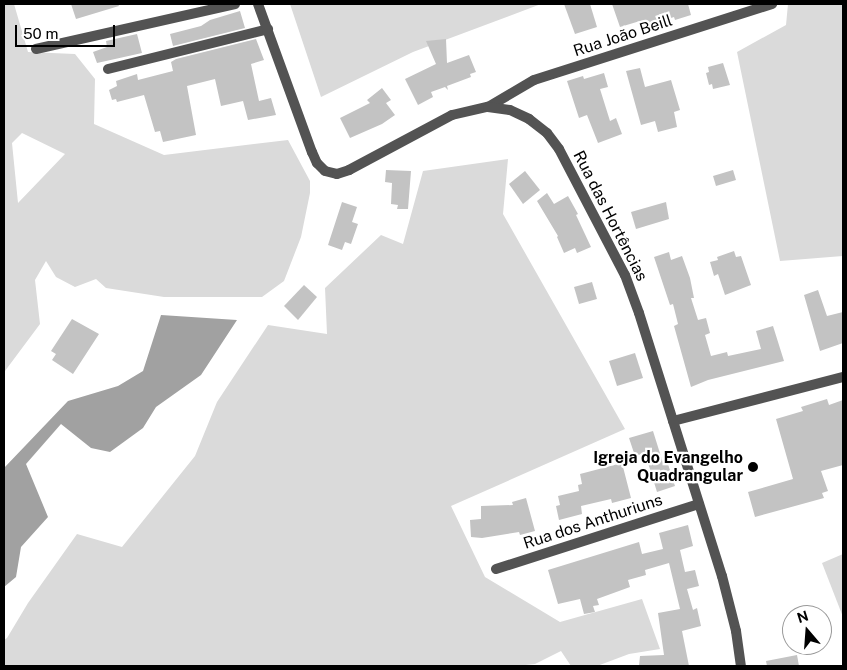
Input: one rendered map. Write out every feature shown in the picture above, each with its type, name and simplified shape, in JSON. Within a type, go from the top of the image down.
[{"type":"street","points":[[36,49],[235,4]]},
{"type":"street","name":"Rua das Hortências","points":[[258,4],[312,152],[325,171],[337,174],[349,170],[452,115],[488,107],[510,110],[529,119],[547,133],[568,163],[625,275],[673,421],[730,607],[741,666]]},
{"type":"street","name":"Rua João Beill","points":[[488,107],[534,80],[772,4]]},
{"type":"street","points":[[108,69],[268,30]]},
{"type":"street","points":[[673,421],[843,377]]},
{"type":"street","name":"Rua dos Anthuriuns","points":[[496,568],[699,504]]},
{"type":"shaded area","points":[[4,4],[14,4],[28,52],[75,54],[95,79],[94,124],[164,155],[288,140],[310,181],[310,193],[301,237],[284,281],[262,297],[164,297],[106,288],[96,279],[75,287],[56,277],[46,261],[35,280],[40,324],[5,371],[4,377]],"holes":[[[22,133],[65,154],[18,203],[12,143]]]},
{"type":"shaded area","points":[[290,4],[541,4],[413,52],[321,97]]},
{"type":"shaded area","points":[[788,4],[843,4],[843,256],[780,261],[737,52],[786,25]]},
{"type":"shaded area","points":[[508,159],[503,214],[625,429],[451,506],[485,577],[560,622],[642,599],[660,649],[629,654],[597,666],[571,666],[561,651],[535,664],[516,666],[4,666],[4,640],[77,534],[122,547],[195,456],[217,402],[268,325],[327,334],[325,288],[381,235],[403,244],[423,171]]},
{"type":"shaded area","points":[[161,315],[237,320],[201,375],[156,407],[143,428],[110,452],[91,448],[61,424],[26,464],[48,517],[21,547],[16,577],[4,587],[4,468],[68,401],[118,386],[143,371]]},
{"type":"shaded area","points":[[843,554],[843,617],[822,563]]},
{"type":"building","points":[[71,4],[118,4],[119,6],[76,19]]},
{"type":"building","points":[[564,4],[590,4],[597,27],[575,34]]},
{"type":"building","points":[[612,4],[688,4],[691,15],[675,20],[674,17],[642,28],[640,21],[620,27]]},
{"type":"building","points":[[240,11],[245,28],[173,46],[170,34],[201,26],[210,20]]},
{"type":"building","points":[[137,34],[142,53],[97,63],[93,52],[107,47],[106,41]]},
{"type":"building","points":[[256,39],[264,60],[251,64],[259,101],[271,98],[276,115],[248,120],[243,101],[221,106],[215,79],[187,86],[196,135],[163,142],[160,131],[155,132],[144,95],[117,102],[116,99],[112,100],[109,90],[117,86],[116,81],[137,74],[138,80],[173,71],[171,62],[176,59]]},
{"type":"building","points":[[446,39],[447,63],[469,55],[476,72],[470,74],[471,77],[447,86],[448,90],[445,87],[431,92],[433,97],[418,105],[405,79],[436,64],[426,41]]},
{"type":"building","points":[[723,63],[730,85],[713,89],[712,84],[709,85],[706,73],[709,72],[708,67]]},
{"type":"building","points":[[640,68],[645,87],[671,80],[680,110],[674,112],[677,127],[658,132],[655,121],[641,125],[626,71]]},
{"type":"building","points":[[604,73],[608,87],[600,89],[610,121],[616,118],[622,134],[598,143],[587,115],[579,118],[567,81],[583,76],[584,79]]},
{"type":"building","points":[[382,88],[391,100],[386,103],[395,115],[382,124],[350,138],[340,118],[370,103],[367,100]]},
{"type":"building","points":[[386,170],[411,171],[408,209],[397,209],[398,205],[391,204],[392,183],[385,182]]},
{"type":"building","points":[[733,170],[736,180],[716,186],[713,176]]},
{"type":"building","points":[[525,171],[540,190],[523,204],[509,184]]},
{"type":"building","points":[[547,193],[554,204],[568,196],[578,214],[576,215],[591,247],[577,253],[575,248],[564,253],[558,236],[537,201]]},
{"type":"building","points":[[342,202],[357,207],[352,222],[358,224],[351,244],[345,242],[342,250],[328,245]]},
{"type":"building","points":[[666,202],[669,219],[636,229],[631,212]]},
{"type":"building","points":[[734,251],[736,257],[741,256],[751,285],[725,295],[718,274],[714,276],[710,262],[718,260],[717,257]]},
{"type":"building","points":[[669,252],[671,260],[682,256],[690,278],[694,298],[691,298],[698,320],[706,318],[710,333],[705,335],[711,356],[727,352],[728,356],[761,349],[756,331],[773,326],[784,361],[708,380],[691,387],[674,326],[678,324],[673,304],[670,305],[654,257]]},
{"type":"building","points":[[592,282],[597,299],[579,304],[574,287]]},
{"type":"building","points":[[304,285],[317,297],[298,320],[284,306]]},
{"type":"building","points":[[818,290],[827,316],[843,312],[843,343],[820,351],[804,295]]},
{"type":"building","points":[[72,319],[99,334],[73,374],[52,360],[56,354],[51,351]]},
{"type":"building","points":[[635,353],[643,378],[617,386],[609,361]]},
{"type":"building","points":[[827,399],[829,405],[843,400],[843,465],[821,471],[828,491],[822,493],[824,498],[755,517],[748,492],[793,479],[776,419],[803,411],[801,407]]},
{"type":"building","points":[[653,431],[663,463],[667,461],[675,486],[657,492],[645,453],[635,456],[629,438]]},
{"type":"building","points":[[622,463],[631,498],[612,503],[611,499],[581,506],[582,514],[559,520],[556,506],[560,505],[558,496],[579,491],[578,485],[582,484],[580,474]]},
{"type":"building","points":[[526,498],[535,531],[520,535],[519,532],[482,538],[471,537],[470,520],[481,519],[481,506],[513,505],[512,502]]},
{"type":"building","points":[[688,525],[693,546],[680,550],[685,572],[695,570],[699,586],[687,589],[693,610],[697,608],[701,626],[682,631],[689,666],[639,666],[640,656],[664,655],[658,613],[680,609],[669,563],[645,570],[646,575],[628,580],[630,587],[597,599],[599,605],[593,606],[595,612],[584,614],[580,599],[558,604],[548,570],[639,542],[642,554],[663,549],[659,533]]},
{"type":"building","points":[[797,655],[799,666],[767,666],[766,661]]},
{"type":"place","name":"Igreja do Evangelho Quadrangular","points":[[753,467]]}]
